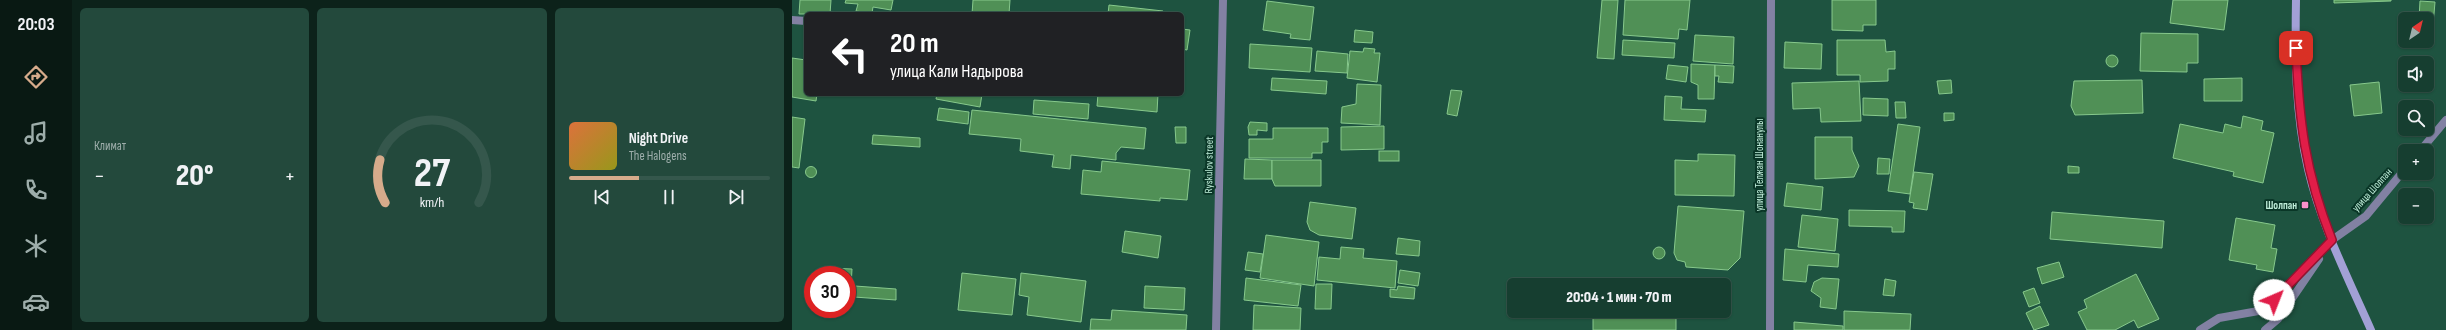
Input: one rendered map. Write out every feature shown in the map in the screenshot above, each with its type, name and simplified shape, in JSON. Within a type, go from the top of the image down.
[{"type":"street","name":"Ryskulov street","points":[[1216,330],[1223,0]]},
{"type":"street","name":"улица Телжан Шонанулы","points":[[1770,330],[1771,0]]},
{"type":"street","points":[[2296,0],[2298,108],[2308,169],[2332,240],[2371,330]]},
{"type":"street","points":[[792,20],[804,21]]},
{"type":"street","points":[[2426,144],[2446,120]]},
{"type":"street","name":"улица Шолпан","points":[[2200,330],[2219,318],[2264,310],[2332,240],[2366,216],[2398,177]]},
{"type":"street","points":[[2265,330],[2278,319],[2332,240]]},
{"type":"building","points":[[800,0],[831,0],[830,12],[804,12],[804,14],[799,14]]},
{"type":"building","points":[[846,0],[893,0],[891,10],[873,7],[872,12],[856,11],[858,4],[845,3]]},
{"type":"building","points":[[973,0],[1010,0],[1009,12],[972,12]]},
{"type":"building","points":[[1602,0],[1618,0],[1614,59],[1597,58]]},
{"type":"building","points":[[1625,0],[1690,0],[1687,30],[1679,29],[1678,39],[1623,35]]},
{"type":"building","points":[[1832,0],[1876,0],[1876,25],[1863,25],[1863,31],[1832,30]]},
{"type":"building","points":[[2173,0],[2228,0],[2224,30],[2170,23]]},
{"type":"building","points":[[2334,0],[2391,0],[2391,1],[2334,3]]},
{"type":"building","points":[[1267,1],[1314,7],[1310,40],[1290,38],[1291,34],[1263,30]]},
{"type":"building","points":[[2420,1],[2435,2],[2434,14],[2434,12],[2419,12]]},
{"type":"building","points":[[1109,5],[1163,11],[1163,12],[1108,12]]},
{"type":"building","points":[[1184,29],[1190,30],[1187,50],[1184,49]]},
{"type":"building","points":[[1355,30],[1373,32],[1372,43],[1354,42]]},
{"type":"building","points":[[2141,33],[2198,34],[2198,63],[2187,63],[2187,72],[2140,71]]},
{"type":"building","points":[[1695,35],[1734,37],[1733,64],[1693,61]]},
{"type":"building","points":[[1623,40],[1675,43],[1674,58],[1622,55]]},
{"type":"building","points":[[1837,40],[1885,40],[1886,52],[1895,51],[1895,69],[1888,69],[1888,81],[1860,82],[1860,75],[1837,75]]},
{"type":"building","points":[[1785,42],[1822,44],[1821,69],[1784,68]]},
{"type":"building","points":[[1250,44],[1312,48],[1310,72],[1249,68]]},
{"type":"building","points":[[1364,48],[1375,49],[1374,53],[1380,53],[1377,82],[1347,78],[1350,51],[1363,52]]},
{"type":"building","points":[[1317,51],[1348,54],[1347,73],[1315,71]]},
{"type":"building","points":[[2110,55],[2114,55],[2118,61],[2114,67],[2110,67],[2106,63],[2106,59]]},
{"type":"building","points":[[792,58],[804,60],[804,96],[817,96],[816,101],[792,97]]},
{"type":"building","points":[[1691,64],[1715,65],[1714,99],[1698,99],[1698,85],[1691,82]]},
{"type":"building","points":[[1668,65],[1688,67],[1686,82],[1666,79]]},
{"type":"building","points":[[1715,65],[1734,66],[1733,83],[1718,82],[1719,76],[1715,76]]},
{"type":"building","points":[[1272,78],[1327,81],[1326,94],[1271,90]]},
{"type":"building","points":[[2242,78],[2242,101],[2204,101],[2204,79]]},
{"type":"building","points":[[1951,80],[1952,93],[1939,94],[1937,81]]},
{"type":"building","points":[[2142,80],[2143,113],[2075,115],[2071,106],[2074,81]]},
{"type":"building","points":[[1859,81],[1861,121],[1821,122],[1820,108],[1793,109],[1792,83]]},
{"type":"building","points":[[2379,82],[2382,113],[2354,116],[2350,85]]},
{"type":"building","points":[[1357,84],[1381,85],[1380,125],[1341,123],[1342,107],[1356,104]]},
{"type":"building","points":[[1451,90],[1462,91],[1457,116],[1447,114]]},
{"type":"building","points":[[937,96],[982,96],[980,107],[936,99]]},
{"type":"building","points":[[1098,96],[1158,96],[1157,112],[1097,106]]},
{"type":"building","points":[[1665,96],[1682,97],[1681,109],[1706,110],[1705,122],[1664,120]]},
{"type":"building","points":[[1863,98],[1888,99],[1888,116],[1863,115]]},
{"type":"building","points":[[1034,100],[1089,104],[1088,119],[1033,114]]},
{"type":"building","points":[[1895,102],[1905,102],[1906,118],[1896,118]]},
{"type":"building","points":[[939,108],[969,112],[968,124],[937,120]]},
{"type":"building","points":[[972,110],[1146,128],[1144,149],[1121,147],[1116,153],[1116,160],[1071,155],[1070,169],[1052,167],[1054,155],[1020,151],[1021,139],[969,134]]},
{"type":"building","points":[[1944,113],[1954,113],[1954,120],[1944,121]]},
{"type":"building","points":[[2243,116],[2263,121],[2261,130],[2274,133],[2263,183],[2233,176],[2234,172],[2173,158],[2180,124],[2223,133],[2225,124],[2241,128]]},
{"type":"building","points":[[792,117],[805,119],[799,168],[792,167]]},
{"type":"building","points":[[1250,122],[1267,123],[1267,131],[1257,130],[1257,135],[1249,135],[1248,127]]},
{"type":"building","points":[[1898,124],[1920,127],[1910,194],[1888,191]]},
{"type":"building","points":[[1384,126],[1384,149],[1341,150],[1341,127]]},
{"type":"building","points":[[1175,127],[1186,127],[1186,143],[1176,143]]},
{"type":"building","points":[[1273,128],[1328,128],[1328,142],[1322,142],[1322,153],[1312,153],[1312,158],[1249,158],[1249,139],[1273,139]]},
{"type":"building","points":[[873,135],[920,138],[920,147],[872,144]]},
{"type":"building","points":[[1815,137],[1852,137],[1852,150],[1859,166],[1854,177],[1815,179]]},
{"type":"building","points":[[1379,151],[1399,151],[1399,161],[1379,161]]},
{"type":"building","points":[[1698,154],[1735,155],[1734,196],[1675,195],[1675,160],[1698,161]]},
{"type":"building","points":[[1878,158],[1890,159],[1889,174],[1877,174]]},
{"type":"building","points":[[1245,159],[1272,160],[1272,179],[1244,179]]},
{"type":"building","points":[[1272,160],[1321,160],[1321,186],[1275,186],[1272,179]]},
{"type":"building","points":[[1102,161],[1190,170],[1187,200],[1160,198],[1160,201],[1081,194],[1083,170],[1101,172]]},
{"type":"building","points":[[811,166],[815,168],[817,172],[815,176],[811,178],[807,176],[805,172],[807,168]]},
{"type":"building","points":[[2068,166],[2079,167],[2079,173],[2068,173]]},
{"type":"building","points":[[1914,172],[1933,174],[1927,210],[1913,208],[1914,203],[1909,202]]},
{"type":"building","points":[[1787,183],[1823,187],[1821,210],[1784,206]]},
{"type":"building","points":[[1310,202],[1356,208],[1352,239],[1319,235],[1310,230],[1307,222]]},
{"type":"building","points":[[1678,206],[1744,211],[1740,258],[1728,270],[1686,267],[1685,262],[1677,260],[1674,253]]},
{"type":"building","points":[[1849,210],[1905,211],[1904,232],[1892,232],[1892,227],[1849,226]]},
{"type":"building","points":[[2052,212],[2164,221],[2162,248],[2050,239]]},
{"type":"building","points":[[1802,215],[1838,219],[1835,251],[1798,247]]},
{"type":"building","points":[[2236,218],[2275,225],[2271,248],[2277,249],[2273,272],[2256,269],[2257,265],[2229,260]]},
{"type":"building","points":[[1125,231],[1161,236],[1158,258],[1122,252]]},
{"type":"building","points":[[1266,235],[1319,242],[1314,286],[1260,278]]},
{"type":"building","points":[[1398,238],[1420,241],[1419,256],[1396,254]]},
{"type":"building","points":[[1341,247],[1364,249],[1363,258],[1397,261],[1395,288],[1317,280],[1319,257],[1340,259]]},
{"type":"building","points":[[1659,247],[1663,249],[1665,253],[1663,257],[1659,259],[1655,257],[1653,253],[1655,249]]},
{"type":"building","points":[[1785,249],[1839,254],[1838,267],[1808,265],[1806,282],[1783,280]]},
{"type":"building","points":[[1248,252],[1263,254],[1260,272],[1245,270]]},
{"type":"building","points":[[2059,262],[2064,277],[2042,284],[2037,268]]},
{"type":"building","points":[[1400,270],[1420,273],[1418,286],[1398,283]]},
{"type":"building","points":[[962,273],[1016,279],[1012,315],[958,310]]},
{"type":"building","points":[[1021,273],[1086,281],[1081,322],[1027,315],[1029,297],[1019,295]]},
{"type":"building","points":[[2136,274],[2159,319],[2138,328],[2134,320],[2115,330],[2087,330],[2078,312],[2087,308],[2084,300]]},
{"type":"building","points":[[1246,278],[1301,285],[1298,306],[1244,300]]},
{"type":"building","points":[[1822,278],[1839,279],[1836,309],[1820,307],[1821,298],[1811,291],[1814,282]]},
{"type":"building","points":[[1885,279],[1896,281],[1894,296],[1883,295]]},
{"type":"building","points":[[1316,284],[1332,284],[1331,309],[1315,309]]},
{"type":"building","points":[[856,286],[896,289],[896,300],[856,297]]},
{"type":"building","points":[[1145,286],[1185,288],[1184,310],[1144,308]]},
{"type":"building","points":[[1398,286],[1415,288],[1414,299],[1390,297],[1390,289],[1397,290]]},
{"type":"building","points":[[2034,288],[2040,303],[2029,307],[2023,292]]},
{"type":"building","points":[[1254,305],[1301,308],[1300,330],[1253,330]]},
{"type":"building","points":[[2040,306],[2049,325],[2034,330],[2026,313]]},
{"type":"building","points":[[1112,310],[1187,315],[1186,330],[1090,330],[1091,319],[1111,320]]},
{"type":"building","points":[[1844,311],[1911,314],[1910,330],[1844,330]]},
{"type":"building","points":[[1593,318],[1676,318],[1676,330],[1593,330]]},
{"type":"building","points":[[1794,322],[1843,326],[1843,330],[1794,330]]},
{"type":"place","name":"Шолпан","points":[[2305,205]]},
{"type":"route","points":[[2274,300],[2332,240],[2308,169],[2298,108],[2296,48]]}]
